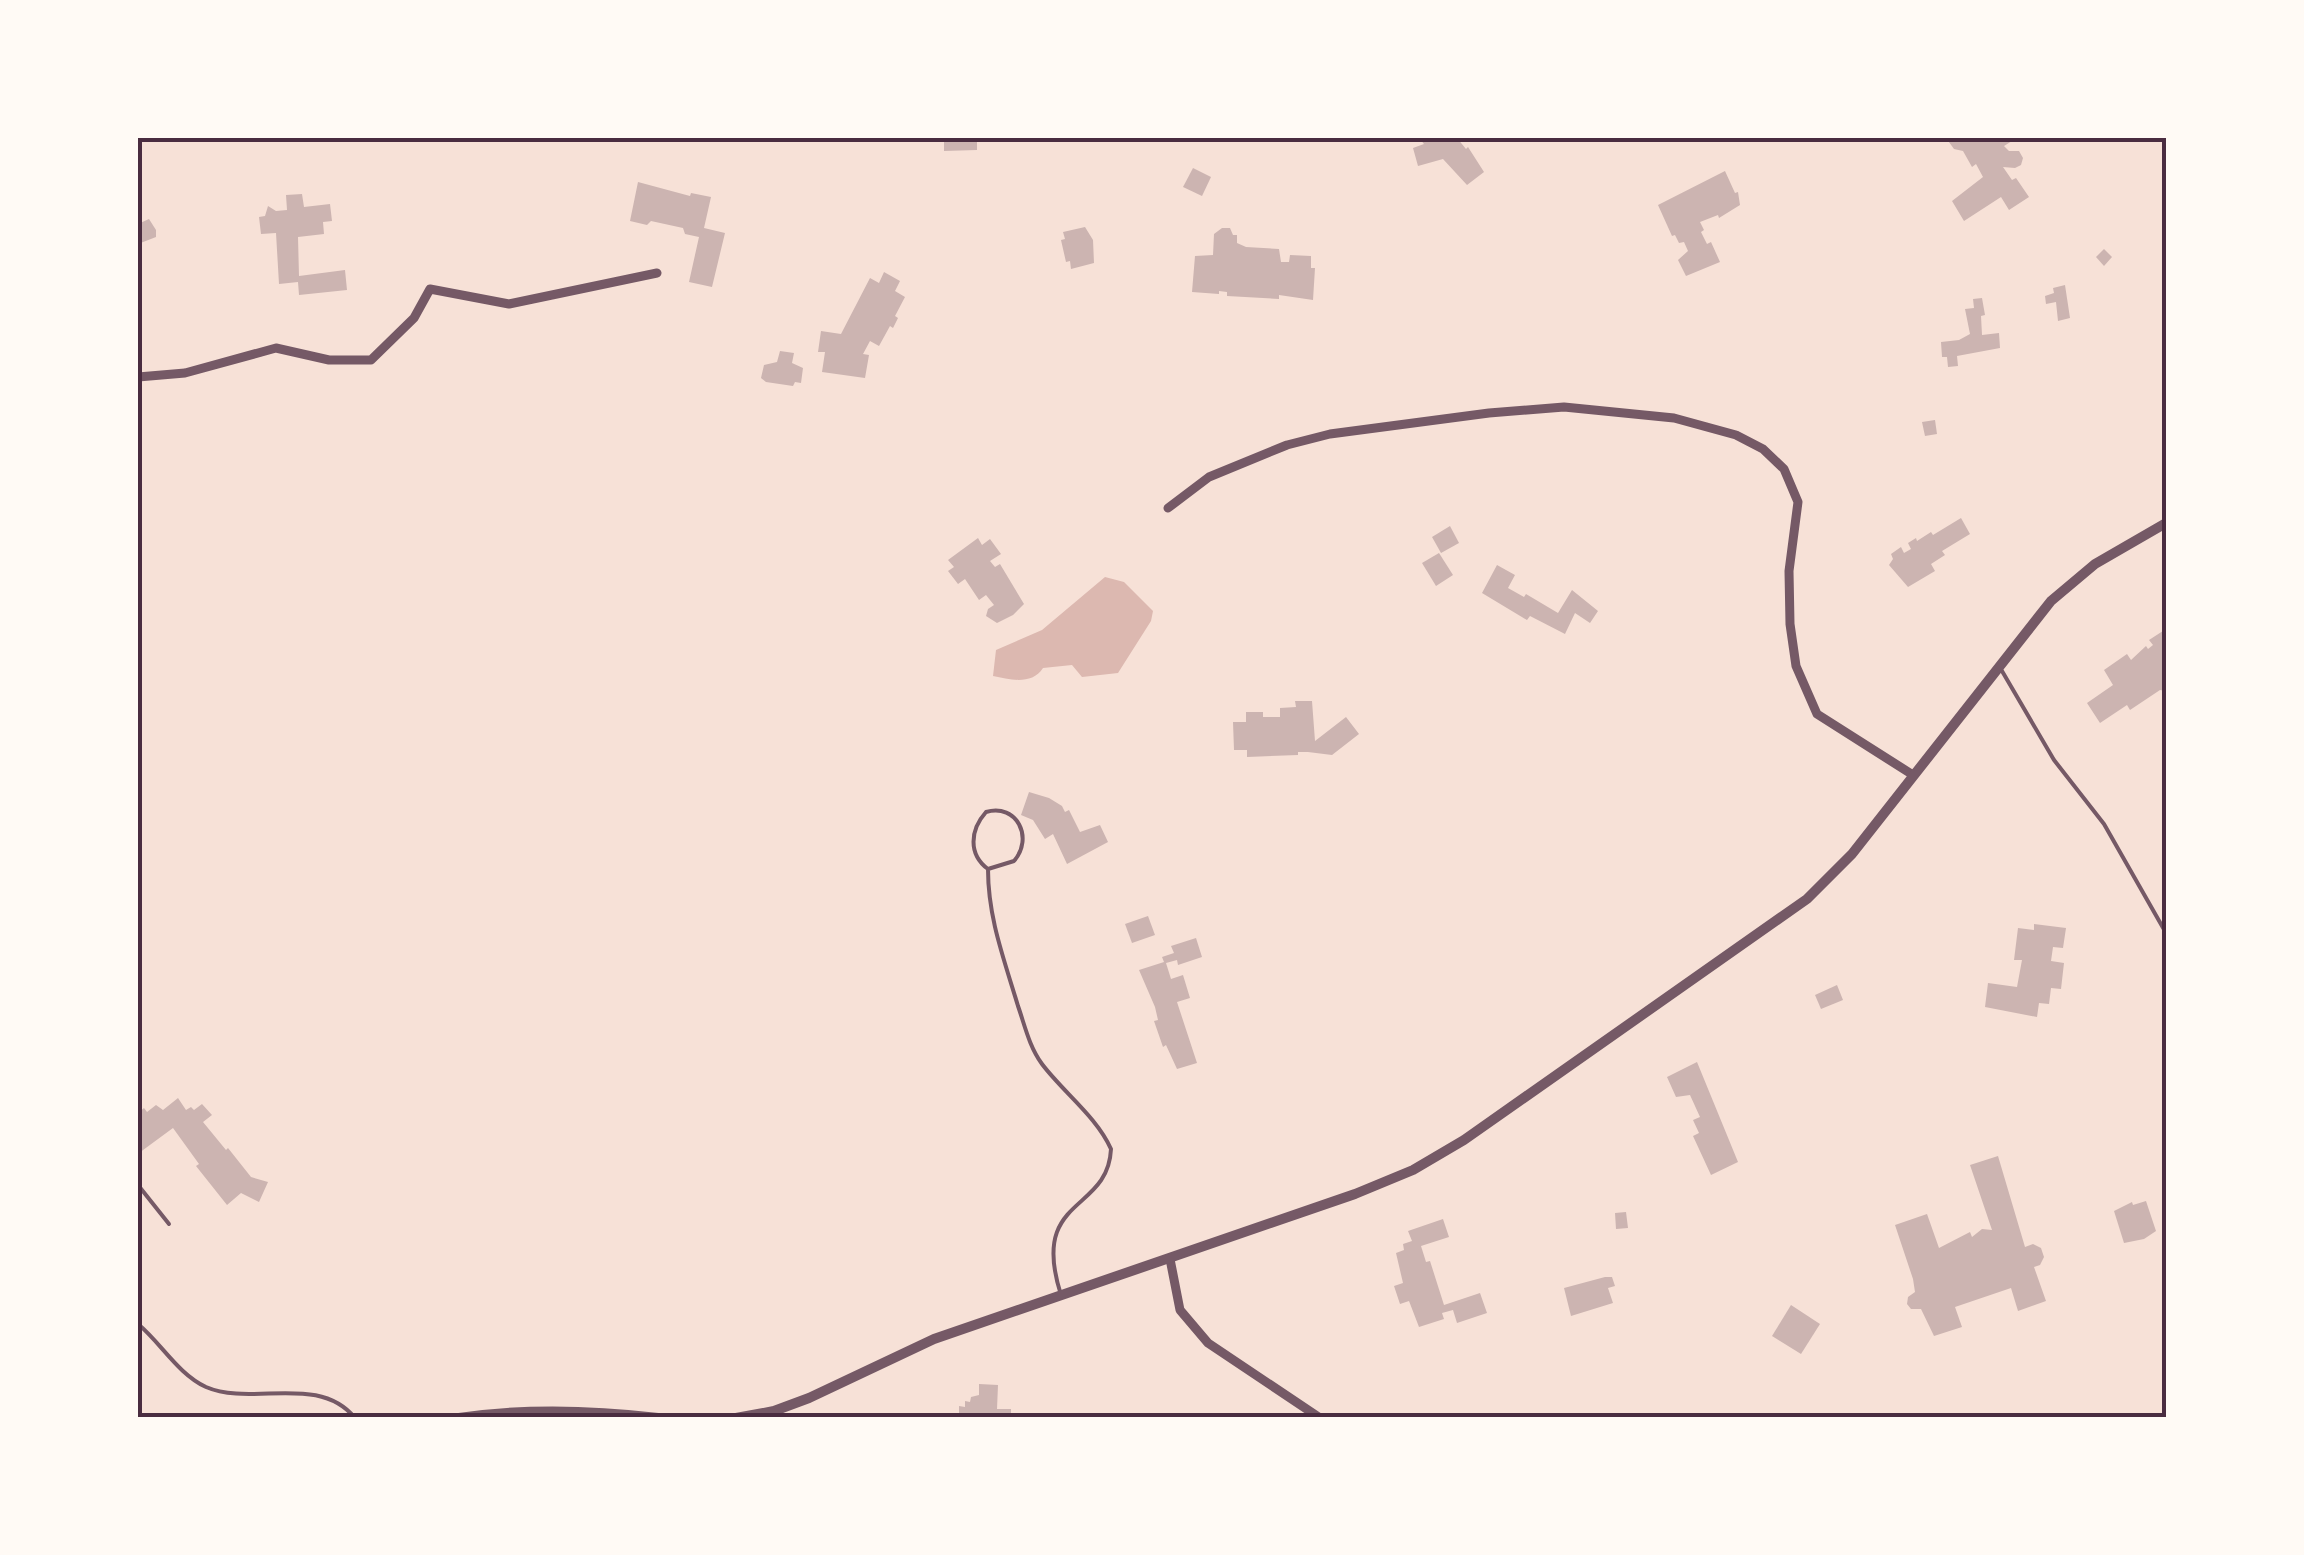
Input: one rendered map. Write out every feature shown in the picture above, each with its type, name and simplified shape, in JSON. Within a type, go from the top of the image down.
[{"type":"street","points":[[138,376],[185,373],[276,348],[329,360],[371,360],[414,318],[430,288],[509,304],[657,273]]},
{"type":"street","points":[[1168,508],[1209,477],[1287,445],[1330,434],[1489,413],[1582,409],[1674,418],[1736,435],[1763,449],[1784,469],[1798,502],[1789,571],[1790,624],[1796,666],[1817,714],[1912,775]]},
{"type":"street","points":[[736,1418],[774,1411],[809,1398],[934,1338],[1170,1259],[1398,1176],[1464,1140],[1807,900],[1852,854],[2051,601],[2094,564],[2166,524]]},
{"type":"street","points":[[1170,1259],[1180,1310],[1208,1343],[1320,1418]]},
{"type":"street","points":[[459,1418],[504,1411],[571,1410],[658,1418]]},
{"type":"lane","points":[[1999,667],[2054,760],[2104,824],[2166,933]]},
{"type":"lane","points":[[988,869],[1014,862],[1022,849],[1021,827],[1016,817],[1004,810],[986,812],[975,829],[973,848],[978,862],[988,869],[994,929],[1027,1036],[1038,1059],[1111,1149],[1108,1169],[1061,1222],[1055,1235],[1052,1258],[1061,1295]]},
{"type":"lane","points":[[138,1185],[169,1224]]},
{"type":"lane","points":[[138,1324],[189,1376],[209,1388],[329,1398],[355,1418]]},
{"type":"shaded area","points":[[1105,577],[1124,582],[1153,611],[1151,621],[1118,673],[1082,677],[1072,665],[1043,668],[1027,679],[993,676],[996,650],[1042,630]]},
{"type":"building","points":[[944,138],[977,138],[977,150],[944,151]]},
{"type":"building","points":[[1419,138],[1457,138],[1468,147],[1484,172],[1467,185],[1443,159],[1418,166],[1413,148],[1424,144]]},
{"type":"building","points":[[1946,138],[2010,138],[2012,141],[2004,146],[2009,151],[2019,151],[2023,158],[2015,168],[2003,167],[2029,197],[2009,210],[2001,197],[1964,221],[1952,201],[1983,177],[1976,164],[1972,167],[1963,151],[1954,149]]},
{"type":"building","points":[[1193,168],[1211,177],[1202,196],[1183,187]]},
{"type":"building","points":[[1725,171],[1735,193],[1738,192],[1740,205],[1719,218],[1718,215],[1700,222],[1707,244],[1711,242],[1720,262],[1686,276],[1678,260],[1688,251],[1684,242],[1679,243],[1672,236],[1658,205]]},
{"type":"building","points":[[638,182],[690,196],[691,193],[711,197],[704,228],[725,233],[712,287],[689,282],[699,237],[685,234],[683,228],[630,221]]},
{"type":"building","points":[[302,194],[304,207],[330,204],[332,221],[323,222],[324,234],[298,237],[299,276],[345,270],[347,290],[299,295],[298,282],[279,284],[276,233],[261,234],[259,217],[265,216],[268,206],[276,211],[287,210],[286,195]]},
{"type":"building","points":[[149,219],[156,237],[138,244],[138,224]]},
{"type":"building","points":[[1085,227],[1093,240],[1094,263],[1071,269],[1061,240],[1065,239],[1063,232]]},
{"type":"building","points":[[1230,228],[1237,235],[1237,243],[1246,247],[1279,249],[1281,262],[1289,262],[1290,255],[1311,256],[1311,268],[1315,268],[1313,300],[1192,292],[1195,256],[1213,255],[1214,234]]},
{"type":"building","points":[[2104,249],[2112,257],[2104,266],[2096,257]]},
{"type":"building","points":[[884,272],[900,281],[895,291],[905,297],[893,328],[890,326],[879,346],[870,341],[863,354],[869,355],[865,378],[822,372],[825,352],[818,352],[821,331],[841,334],[870,278],[879,283]]},
{"type":"building","points":[[2065,285],[2070,318],[2058,321],[2056,302],[2046,304],[2045,296],[2054,293],[2053,288]]},
{"type":"building","points":[[1982,298],[1982,335],[1999,333],[2000,348],[1957,356],[1958,366],[1948,367],[1947,357],[1942,357],[1941,342],[1970,334],[1965,309],[1974,308],[1973,299]]},
{"type":"building","points":[[780,351],[794,353],[792,363],[803,368],[801,383],[795,382],[793,386],[761,378],[764,365],[777,362]]},
{"type":"building","points":[[1935,420],[1937,434],[1925,436],[1922,422]]},
{"type":"building","points":[[1961,518],[1970,534],[1942,551],[1945,555],[1931,564],[1935,571],[1908,587],[1889,565],[1891,554],[1901,547],[1904,553],[1911,549],[1908,543],[1916,538],[1917,541],[1931,532],[1933,535]]},
{"type":"building","points":[[1450,526],[1459,543],[1441,553],[1432,537]]},
{"type":"building","points":[[978,538],[982,545],[990,539],[1001,554],[990,561],[995,567],[1000,564],[1024,604],[997,623],[986,616],[994,605],[986,595],[979,600],[965,579],[958,584],[948,571],[954,567],[948,560]]},
{"type":"building","points":[[1439,553],[1453,575],[1436,586],[1422,563]]},
{"type":"building","points":[[1497,565],[1515,575],[1508,588],[1558,613],[1572,590],[1598,611],[1590,623],[1575,613],[1565,634],[1530,616],[1527,620],[1482,593]]},
{"type":"building","points":[[2166,629],[2166,691],[2160,690],[2130,710],[2127,705],[2100,723],[2087,703],[2113,685],[2104,670],[2127,654],[2131,660],[2146,646],[2148,649],[2153,645],[2149,640]]},
{"type":"building","points":[[1295,701],[1312,701],[1315,741],[1346,717],[1359,734],[1332,755],[1298,752],[1247,757],[1247,750],[1234,750],[1233,722],[1246,722],[1246,712],[1280,717],[1280,708],[1296,707]]},
{"type":"building","points":[[1029,792],[1049,798],[1065,812],[1069,810],[1080,832],[1100,825],[1108,842],[1067,864],[1053,834],[1045,839],[1033,820],[1021,815]]},
{"type":"building","points":[[1148,916],[1155,935],[1132,943],[1125,924]]},
{"type":"building","points":[[2034,924],[2066,928],[2063,948],[2053,947],[2051,961],[2064,963],[2061,989],[2051,988],[2049,1004],[2039,1003],[2037,1017],[1985,1007],[1988,983],[2017,987],[2022,960],[2014,960],[2018,928],[2034,930]]},
{"type":"building","points":[[1196,938],[1202,957],[1178,965],[1177,960],[1166,963],[1171,979],[1183,975],[1190,998],[1177,1002],[1197,1063],[1177,1069],[1166,1045],[1163,1047],[1154,1021],[1158,1020],[1155,1007],[1139,970],[1164,962],[1162,957],[1174,953],[1171,946]]},
{"type":"building","points":[[1837,985],[1843,1000],[1821,1009],[1815,995]]},
{"type":"building","points":[[1697,1062],[1738,1162],[1711,1175],[1693,1136],[1699,1133],[1693,1120],[1700,1117],[1690,1095],[1676,1097],[1667,1077]]},
{"type":"building","points":[[178,1098],[186,1110],[202,1104],[212,1115],[203,1122],[226,1150],[251,1177],[268,1182],[259,1202],[241,1193],[227,1205],[173,1128],[139,1153],[138,1113],[156,1105],[163,1110]]},
{"type":"building","points":[[1998,1156],[2025,1247],[2033,1244],[2041,1248],[2044,1257],[2034,1267],[2046,1301],[2018,1311],[2011,1288],[1955,1307],[1962,1327],[1934,1336],[1921,1309],[1911,1309],[1907,1304],[1908,1297],[1915,1292],[1895,1225],[1927,1214],[1939,1248],[1970,1232],[1972,1237],[1982,1229],[1992,1230],[1970,1165]]},
{"type":"building","points":[[2146,1201],[2156,1231],[2144,1239],[2124,1243],[2114,1211],[2132,1202],[2133,1205]]},
{"type":"building","points":[[1626,1212],[1628,1228],[1616,1229],[1615,1213]]},
{"type":"building","points":[[1443,1219],[1449,1237],[1421,1246],[1444,1305],[1480,1293],[1487,1313],[1457,1323],[1453,1310],[1442,1313],[1444,1319],[1419,1327],[1409,1301],[1400,1304],[1394,1286],[1403,1283],[1396,1253],[1412,1241],[1408,1231]]},
{"type":"building","points":[[1612,1277],[1615,1286],[1608,1288],[1613,1303],[1571,1316],[1564,1288]]},
{"type":"building","points":[[1791,1305],[1820,1324],[1801,1354],[1772,1336]]},
{"type":"building","points":[[979,1384],[998,1385],[997,1409],[1011,1409],[1011,1418],[959,1418],[959,1406],[965,1407],[965,1401],[979,1395]]}]
